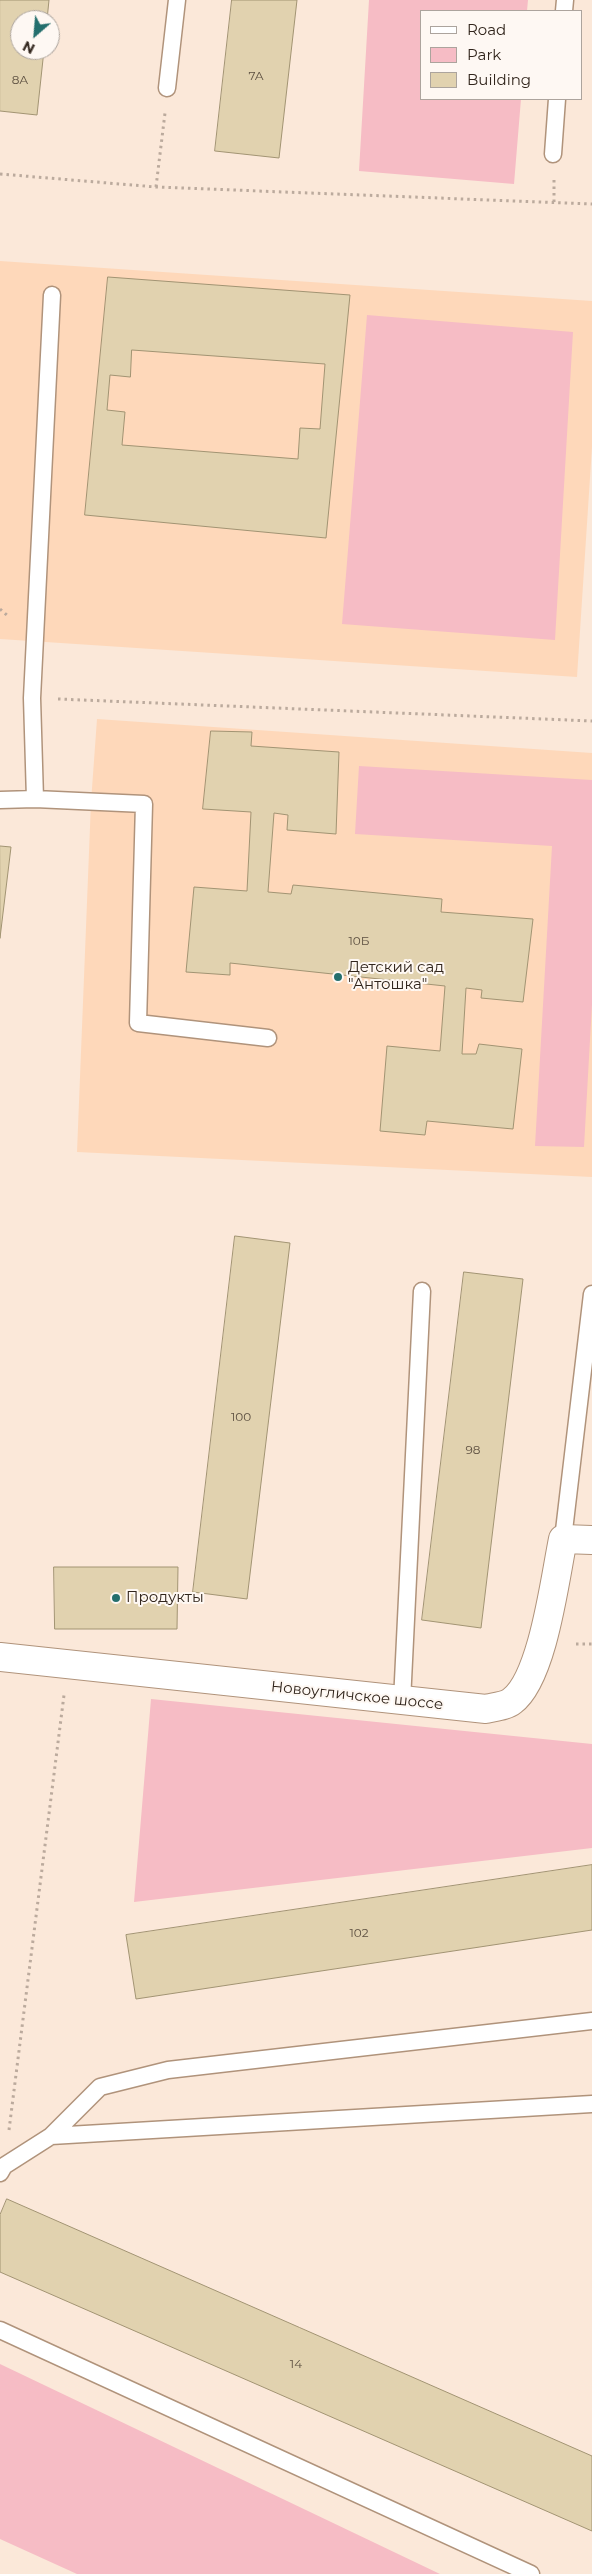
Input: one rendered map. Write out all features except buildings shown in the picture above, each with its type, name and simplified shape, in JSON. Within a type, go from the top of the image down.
[{"type":"street","name":"Новоугличское шоссе","points":[[0,1657],[486,1709],[511,1702],[524,1689],[536,1665],[563,1539]]},
{"type":"street","points":[[563,1539],[592,1540]]},
{"type":"lane","points":[[167,88],[177,0]]},
{"type":"lane","points":[[553,154],[557,100]]},
{"type":"lane","points":[[34,799],[32,698],[52,294]]},
{"type":"lane","points":[[0,800],[34,799],[144,804],[138,1023],[268,1038]]},
{"type":"lane","points":[[402,1701],[422,1291]]},
{"type":"lane","points":[[563,1539],[592,1294]]},
{"type":"lane","points":[[2,2169],[51,2136],[100,2087],[168,2070],[592,2021]]},
{"type":"lane","points":[[51,2136],[592,2104]]},
{"type":"lane","points":[[0,2330],[531,2574]]},
{"type":"path","points":[[156,187],[167,88]]},
{"type":"path","points":[[0,174],[156,187],[592,204]]},
{"type":"path","points":[[32,698],[592,721]]},
{"type":"path","points":[[2,2169],[68,1665]]},
{"type":"shaded area","points":[[0,261],[592,301],[592,447],[577,677],[0,639]]},
{"type":"shaded area","name":"Детский сад \"Антошка\"","points":[[97,719],[592,753],[592,1177],[77,1152],[91,802]]},
{"type":"green space","points":[[369,0],[528,0],[527,10],[420,10],[420,100],[521,100],[514,184],[359,171]]},
{"type":"green space","points":[[367,315],[573,332],[555,640],[342,624]]},
{"type":"green space","points":[[359,766],[592,780],[592,1004],[584,1147],[535,1146],[552,846],[355,834]]},
{"type":"green space","points":[[151,1699],[592,1744],[592,1848],[134,1902]]},
{"type":"green space","points":[[0,2364],[440,2574],[77,2574],[0,2539]]},
{"type":"place","name":"Детский сад \"Антошка\"","points":[[338,977]]},
{"type":"place","name":"Продукты","points":[[116,1598]]}]
